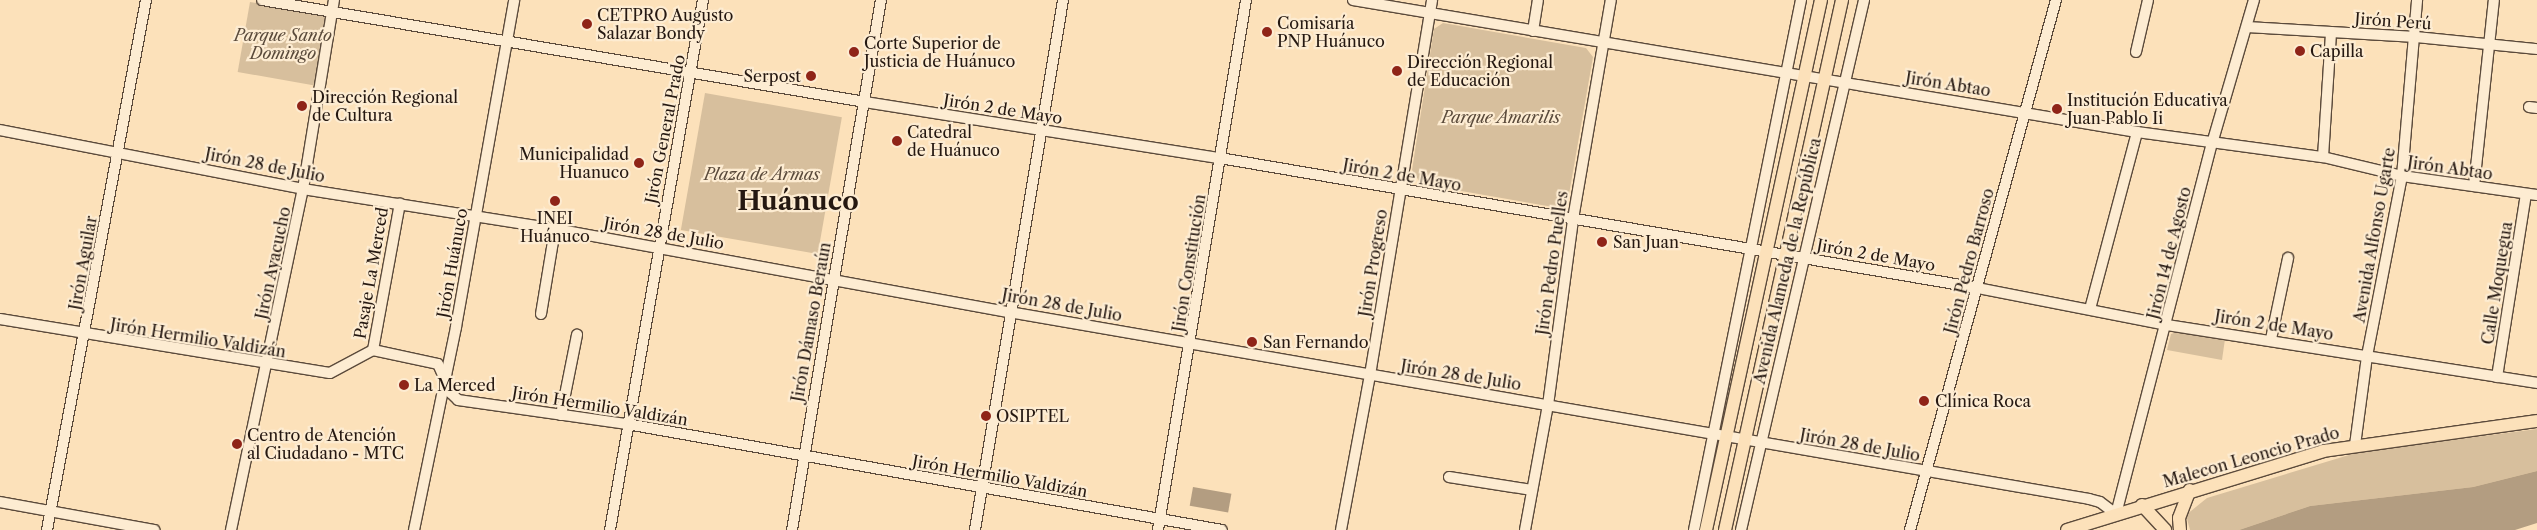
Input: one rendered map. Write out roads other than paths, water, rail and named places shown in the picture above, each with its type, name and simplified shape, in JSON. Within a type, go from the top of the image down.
[{"type":"main road","name":"Avenida Alameda de la República","points":[[1706,530],[1728,437],[1821,0]]},
{"type":"main road","name":"Avenida Alameda de la República","points":[[1725,530],[1842,0]]},
{"type":"main road","name":"Malecon Leoncio Prado","points":[[2067,530],[2190,490],[2324,450],[2537,422]]},
{"type":"main road","points":[[2179,529],[2182,510],[2190,490]]},
{"type":"main road","points":[[2142,505],[2165,530]]},
{"type":"street","name":"Jirón Aguilar","points":[[47,530],[85,335],[146,0]]},
{"type":"street","name":"Jirón 2 de Mayo","points":[[262,0],[865,102],[1220,158],[1978,288],[2167,324],[2271,339],[2537,383]]},
{"type":"street","name":"Jirón Ayacucho","points":[[231,530],[304,188],[334,0]]},
{"type":"street","name":"Jirón Huánuco","points":[[414,530],[476,216],[514,0]]},
{"type":"street","name":"Jirón General Prado","points":[[610,530],[658,247],[692,72],[703,0]]},
{"type":"street","name":"Jirón Dámaso Beraún","points":[[792,530],[881,0]]},
{"type":"street","points":[[975,530],[1009,312],[1063,0]]},
{"type":"street","name":"Jirón Constitución","points":[[1158,530],[1191,343],[1246,0]]},
{"type":"street","name":"Jirón Abtao","points":[[1353,0],[2023,111],[2137,132],[2213,140],[2323,157],[2402,176],[2537,195]]},
{"type":"street","name":"Jirón Progreso","points":[[1341,530],[1370,375],[1399,189],[1432,0]]},
{"type":"street","points":[[1533,31],[1538,0]]},
{"type":"street","name":"Jirón Pedro Puelles","points":[[1525,530],[1548,404],[1572,219],[1611,0]]},
{"type":"street","points":[[1694,530],[1801,0]]},
{"type":"street","name":"Avenida Alameda de la República","points":[[1742,530],[1864,0]]},
{"type":"street","name":"Jirón Pedro Barroso","points":[[1910,530],[1978,288],[2023,111],[2056,0]]},
{"type":"street","points":[[2136,52],[2148,0]]},
{"type":"street","name":"Jirón 14 de Agosto","points":[[2116,514],[2167,324],[2213,140],[2254,0]]},
{"type":"street","name":"Avenida Alfonso Ugarte","points":[[2355,445],[2366,356],[2402,176],[2416,37],[2417,0]]},
{"type":"street","points":[[2474,186],[2494,0]]},
{"type":"street","name":"Jirón Perú","points":[[2247,27],[2416,37],[2537,49]]},
{"type":"street","points":[[2323,157],[2331,32]]},
{"type":"street","name":"Jirón 28 de Julio","points":[[0,130],[304,188],[400,202],[834,277],[1009,312],[2089,499],[2100,502],[2116,514]]},
{"type":"street","points":[[2090,309],[2137,132]]},
{"type":"street","name":"Calle Moquegua","points":[[2497,377],[2526,194]]},
{"type":"street","name":"Pasaje La Merced","points":[[372,350],[400,202]]},
{"type":"street","points":[[541,314],[555,229]]},
{"type":"street","points":[[2271,339],[2288,258]]},
{"type":"street","name":"Jirón Hermilio Valdizán","points":[[0,319],[85,335],[330,373],[372,350],[438,364],[451,393],[458,400],[627,424],[1222,530]]},
{"type":"street","points":[[560,415],[576,335]]},
{"type":"street","points":[[1449,477],[1532,490]]},
{"type":"street","points":[[0,502],[154,530]]},
{"type":"place","name":"CETPRO Augusto Salazar Bondy","points":[[587,24]]},
{"type":"place","name":"Comisaría PNP Huánuco","points":[[1267,32]]},
{"type":"place","name":"Capilla","points":[[2300,51]]},
{"type":"place","name":"Corte Superior de Justicia de Huánuco","points":[[854,52]]},
{"type":"place","name":"Dirección Regional de Educación","points":[[1397,71]]},
{"type":"place","name":"Serpost","points":[[811,76]]},
{"type":"place","name":"Dirección Regional de Cultura","points":[[302,106]]},
{"type":"place","name":"Institución Educativa Juan Pablo Ii","points":[[2057,109]]},
{"type":"place","name":"Catedral de Huánuco","points":[[897,141]]},
{"type":"place","name":"Municipalidad Huanuco","points":[[639,163]]},
{"type":"place","name":"INEI Huánuco","points":[[555,201]]},
{"type":"place","name":"San Juan","points":[[1602,242]]},
{"type":"place","name":"San Fernando","points":[[1252,342]]},
{"type":"place","name":"La Merced","points":[[404,385]]},
{"type":"place","name":"Clínica Roca","points":[[1924,401]]},
{"type":"place","name":"OSIPTEL","points":[[986,416]]},
{"type":"place","name":"Centro de Atención al Ciudadano - MTC","points":[[237,444]]},
{"type":"district","name":"Huánuco","points":[[798,202]]},
{"type":"park label","name":"Parque Santo Domingo","points":[[283,44]]},
{"type":"park label","name":"Parque Amarilis","points":[[1501,117]]},
{"type":"park label","name":"Plaza de Armas","points":[[762,174]]}]
